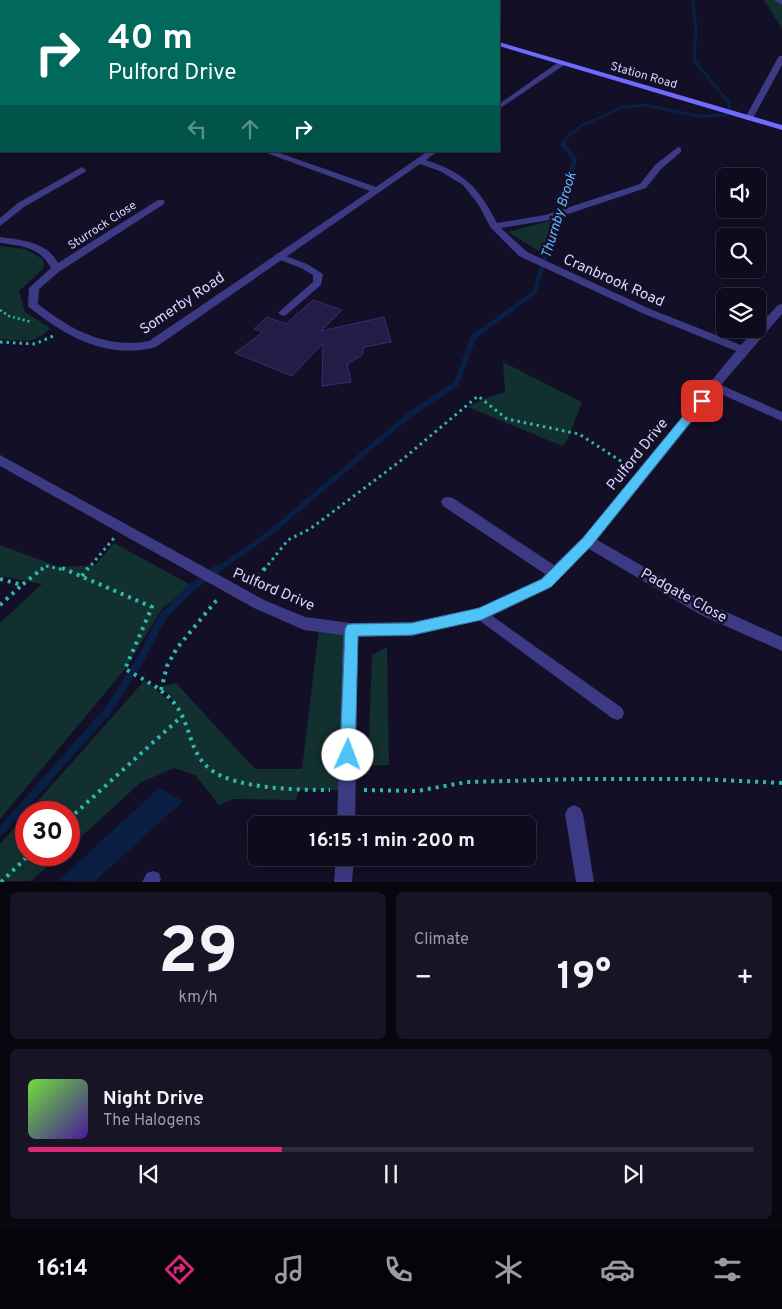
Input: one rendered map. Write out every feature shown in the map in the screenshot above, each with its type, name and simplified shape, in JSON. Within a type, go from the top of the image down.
[{"type":"street","points":[[777,0],[782,3]]},
{"type":"street","name":"Station Road","points":[[500,44],[782,128]]},
{"type":"street","points":[[748,118],[781,61]]},
{"type":"street","points":[[500,106],[563,63]]},
{"type":"street","points":[[494,226],[547,218],[642,186],[658,167],[678,150]]},
{"type":"street","points":[[272,152],[376,190]]},
{"type":"street","name":"Somerby Road","points":[[56,269],[34,288],[33,305],[63,328],[84,339],[115,348],[141,348],[152,344],[432,152]]},
{"type":"street","name":"Cranbrook Road","points":[[419,161],[443,170],[466,183],[482,203],[494,226],[523,254],[646,312],[743,350]]},
{"type":"street","points":[[0,223],[21,206],[82,170]]},
{"type":"street","name":"Sturrock Close","points":[[56,269],[160,202]]},
{"type":"street","points":[[0,240],[26,243],[49,255],[56,269]]},
{"type":"street","name":"Pulford Drive","points":[[0,460],[121,530],[235,592],[304,622],[351,630],[412,629],[481,614],[546,583],[588,541],[743,350],[782,307]]},
{"type":"street","points":[[714,386],[782,417]]},
{"type":"street","points":[[448,502],[556,574]]},
{"type":"street","name":"Padgate Close","points":[[588,541],[706,610],[782,644]]},
{"type":"street","points":[[346,816],[351,630]]},
{"type":"street","points":[[574,814],[585,882]]},
{"type":"street","points":[[343,882],[344,866]]},
{"type":"lane","points":[[278,256],[304,266],[318,274],[318,283],[282,313]]},
{"type":"lane","points":[[481,614],[617,713]]},
{"type":"path","points":[[0,342],[34,344],[48,338],[63,328]]},
{"type":"path","points":[[161,690],[167,666],[177,648],[215,602],[254,582],[288,540],[310,529],[329,516],[403,459],[478,396],[507,420],[579,434],[640,475]]},
{"type":"path","points":[[82,576],[121,530]]},
{"type":"path","points":[[0,605],[46,566],[59,567],[152,607],[125,669],[161,690],[179,710],[193,748],[210,769],[226,778],[286,790],[417,791],[467,782],[582,779],[698,779],[782,783]]},
{"type":"path","points":[[0,579],[22,585]]},
{"type":"path","points":[[80,809],[182,717]]},
{"type":"path","points":[[1,882],[18,866]]},
{"type":"green space","points":[[764,0],[777,0],[782,3],[782,29]]},
{"type":"green space","points":[[552,220],[555,222],[545,255],[508,232]]},
{"type":"green space","points":[[0,246],[25,249],[43,259],[44,268],[19,291],[25,312],[50,328],[33,340],[0,339]]},
{"type":"green space","points":[[503,362],[582,402],[567,441],[562,446],[468,407],[483,399],[505,392]]},
{"type":"green space","points":[[114,543],[191,585],[162,609],[125,669],[0,819],[0,623],[42,584],[0,576],[0,545],[59,567],[95,565]]},
{"type":"green space","points":[[319,628],[351,630],[347,790],[299,790],[299,788],[296,800],[233,799],[219,805],[195,775],[174,768],[140,783],[80,838],[80,801],[38,801],[145,680],[177,708],[162,686],[176,683],[255,769],[302,769]]},
{"type":"green space","points":[[387,647],[389,765],[368,766],[372,655]]},
{"type":"green space","points":[[15,827],[15,866],[48,866],[31,881],[0,881],[0,844]]},
{"type":"water","points":[[159,788],[183,801],[95,881],[58,881],[74,866],[80,866],[80,861]]},
{"type":"building","points":[[313,300],[342,310],[321,331],[384,317],[391,342],[364,347],[362,355],[347,364],[351,382],[322,386],[323,343],[292,376],[235,353],[263,332],[254,329],[267,317],[286,324]]},
{"type":"waterway","name":"Thurnby Brook","points":[[564,143],[567,137],[581,126],[623,107],[645,105],[699,116],[727,115],[730,104],[694,60],[696,30],[693,0]]},
{"type":"waterway","name":"Thurnby Brook","points":[[484,329],[534,293],[575,159],[563,145],[564,142]]},
{"type":"waterway","points":[[217,570],[270,533],[409,415],[456,384],[474,336],[486,328]]},
{"type":"waterway","points":[[0,832],[106,713],[138,664],[163,616],[192,587],[219,568]]},
{"type":"route","points":[[348,755],[351,630],[412,629],[481,614],[546,583],[588,541],[702,401]]}]
